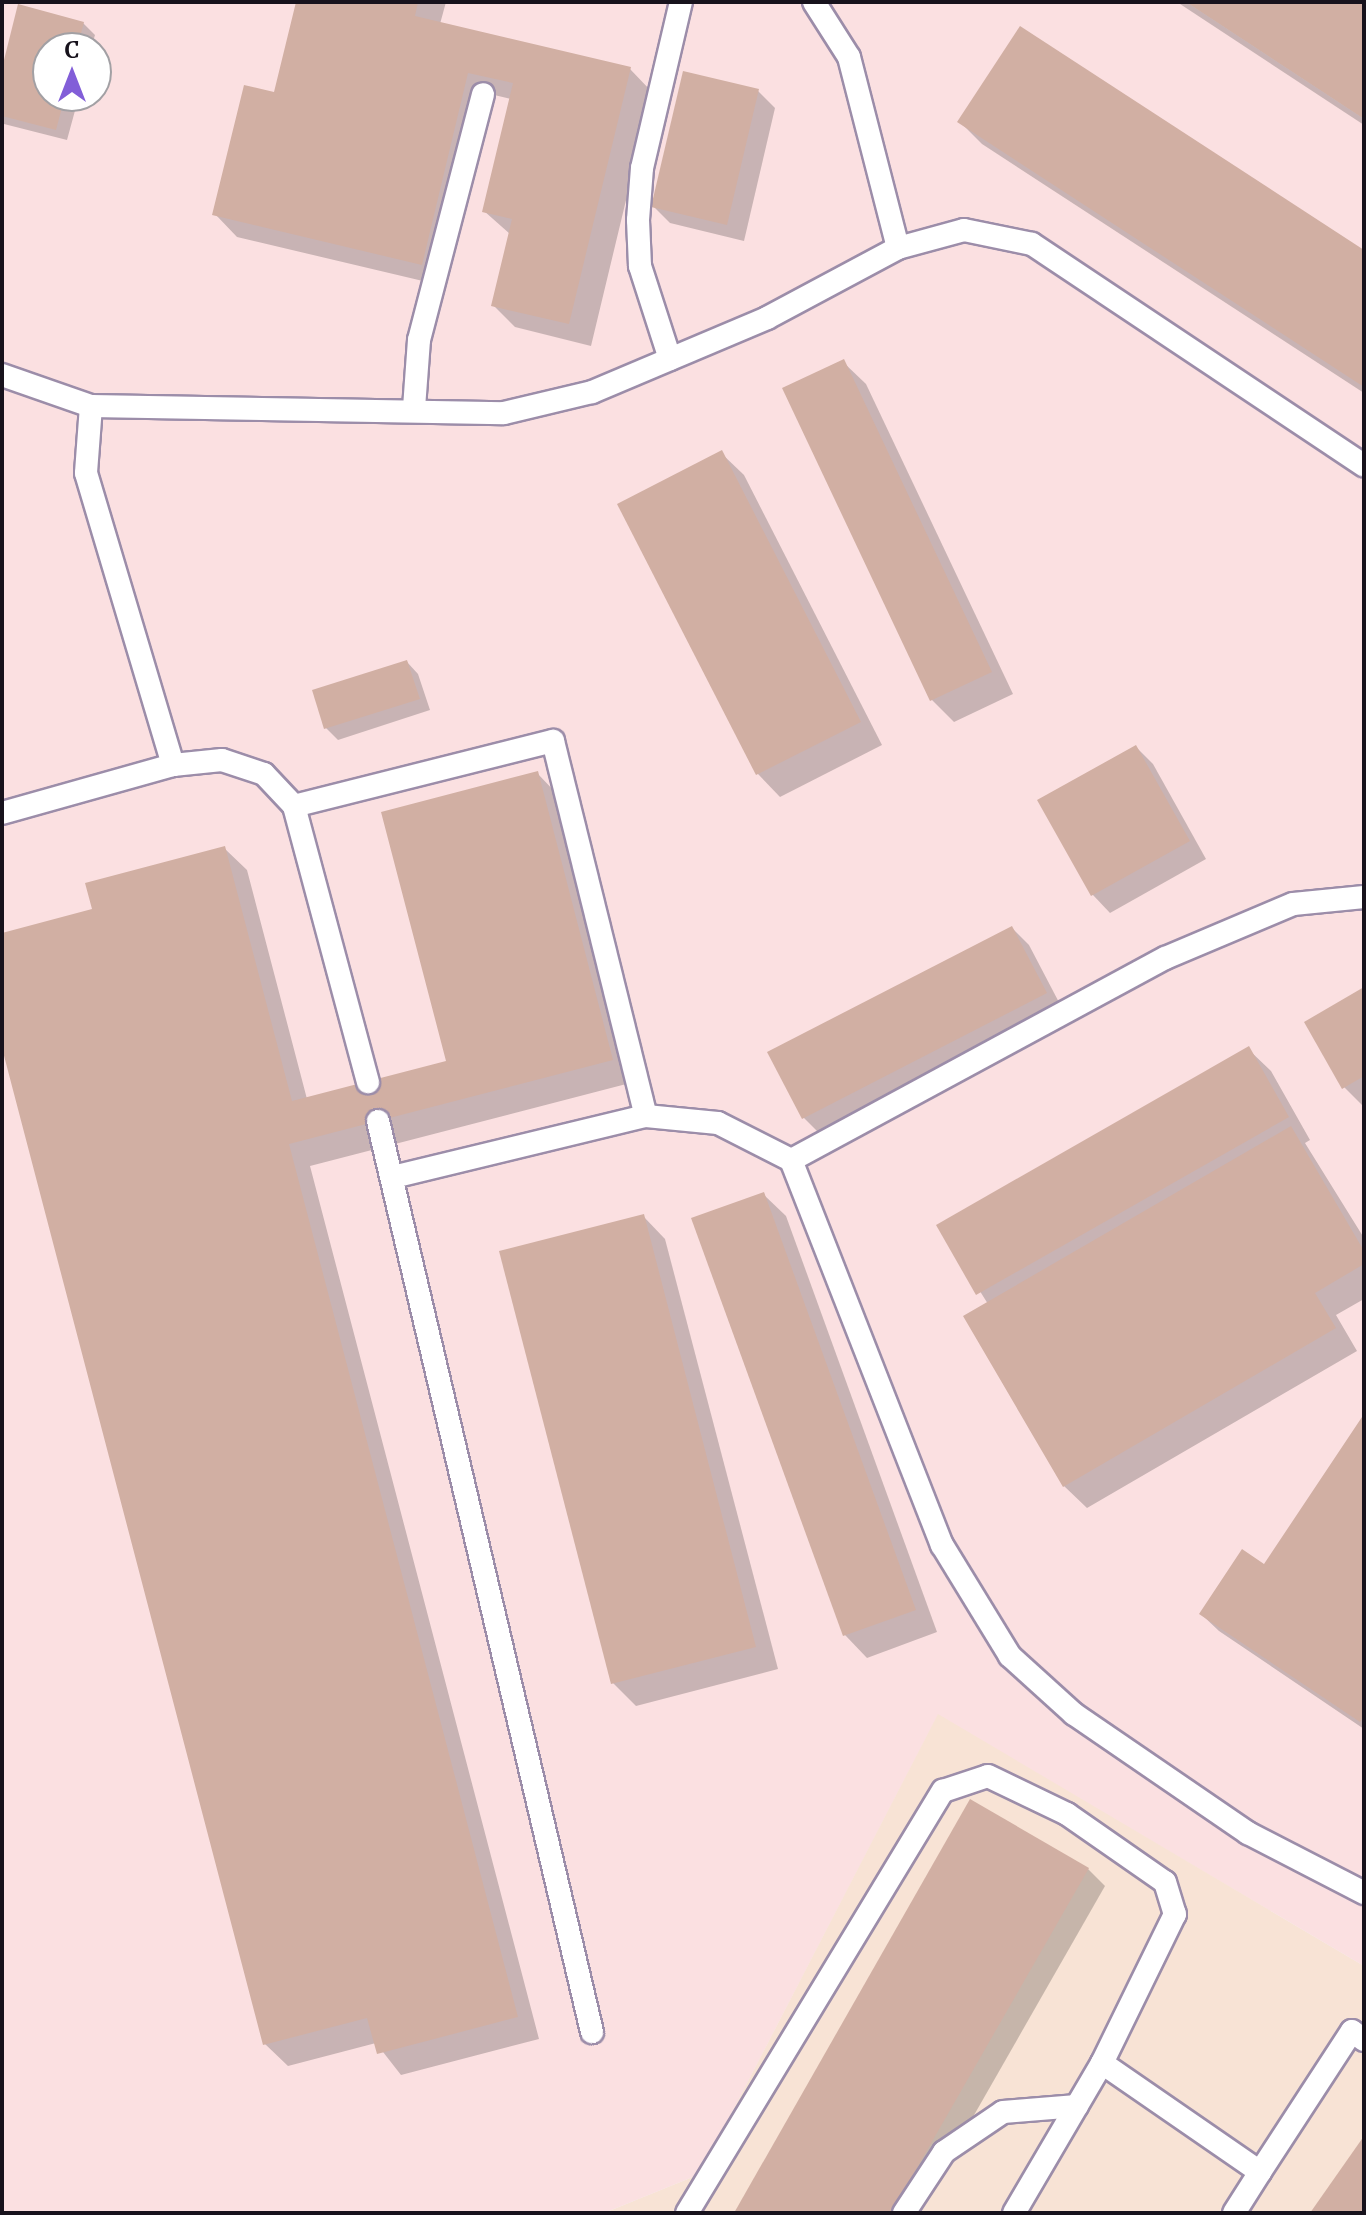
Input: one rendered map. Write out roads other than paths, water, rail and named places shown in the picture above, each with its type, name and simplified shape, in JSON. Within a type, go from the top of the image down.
[{"type":"lane","points":[[670,359],[640,266],[638,220],[642,168],[681,2]]},
{"type":"lane","points":[[814,2],[849,57],[898,248]]},
{"type":"lane","points":[[414,408],[419,340],[483,94]]},
{"type":"lane","points":[[2,375],[91,406],[414,408],[504,413],[592,392],[767,318],[898,248],[964,230],[1032,244],[1364,465]]},
{"type":"lane","points":[[91,406],[86,473],[173,765]]},
{"type":"lane","points":[[294,806],[553,741],[646,1116]]},
{"type":"lane","points":[[2,813],[173,765],[222,760],[264,774],[294,806],[368,1082]]},
{"type":"lane","points":[[791,1160],[1165,958],[1293,904],[1364,897]]},
{"type":"lane","points":[[393,1177],[646,1116],[718,1123],[791,1160],[942,1545],[1010,1656],[1074,1714],[1248,1833],[1364,1893]]},
{"type":"lane","points":[[378,1121],[592,2032]]},
{"type":"lane","points":[[687,2213],[943,1791],[988,1776],[1067,1814],[1165,1882],[1175,1914],[1102,2063],[1014,2213]]},
{"type":"lane","points":[[1234,2213],[1352,2031],[1364,2040]]},
{"type":"lane","points":[[1102,2063],[1260,2172]]},
{"type":"lane","points":[[904,2213],[944,2152],[1003,2112],[1077,2106]]}]
